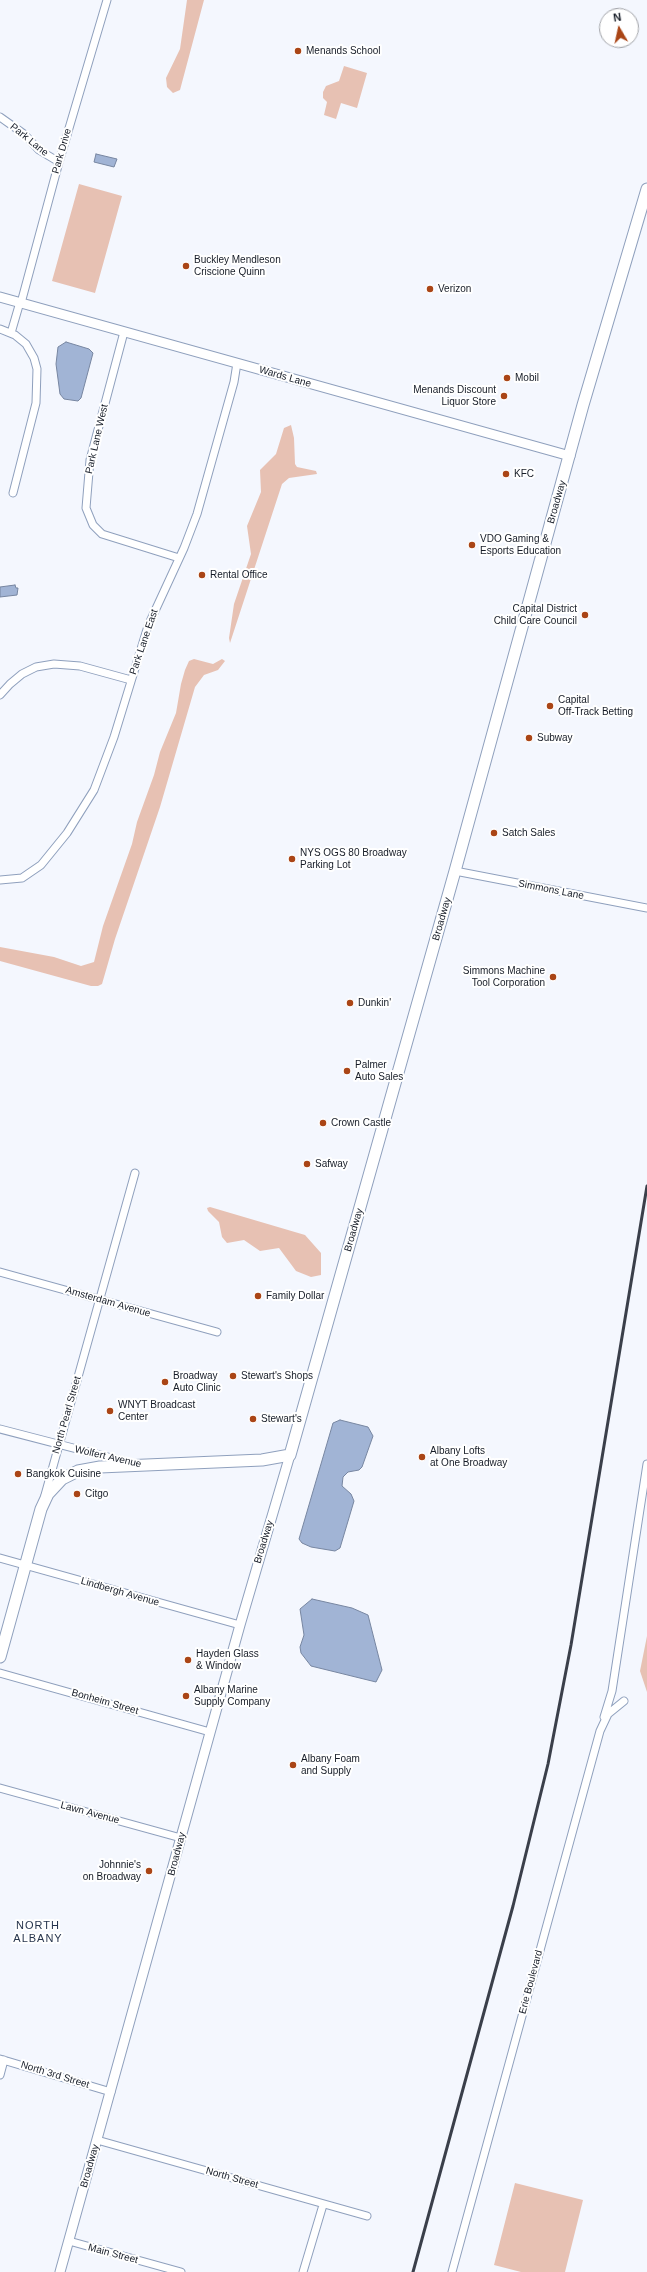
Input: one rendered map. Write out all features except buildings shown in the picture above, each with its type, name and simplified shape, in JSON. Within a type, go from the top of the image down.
[{"type":"main road","name":"Broadway","points":[[290,1455],[455,871],[570,456],[647,189]]},
{"type":"main road","name":"Wolfert Avenue","points":[[143,1466],[262,1460],[290,1455]]},
{"type":"main road","points":[[41,1509],[53,1487],[75,1472],[100,1467],[143,1466]]},
{"type":"main road","name":"North Pearl Street","points":[[0,1657],[41,1509]]},
{"type":"street","name":"Park Drive","points":[[11,333],[21,303],[59,162],[107,0]]},
{"type":"street","name":"Park Lane","points":[[0,117],[24,134],[39,150],[59,162]]},
{"type":"street","name":"Wards Lane","points":[[0,297],[570,456]]},
{"type":"street","points":[[0,329],[21,339],[32,354],[38,376],[36,403],[12,493]]},
{"type":"street","name":"Park Lane West","points":[[124,332],[90,460],[86,502],[88,515],[96,529],[102,534],[179,558]]},
{"type":"street","name":"Park Lane East","points":[[0,880],[22,878],[41,865],[56,849],[78,818],[94,790],[150,622],[197,514],[234,382],[237,363]]},
{"type":"street","points":[[0,695],[16,678],[29,670],[49,664],[80,666],[131,680]]},
{"type":"street","name":"Simmons Lane","points":[[455,871],[647,908]]},
{"type":"street","name":"North Pearl Street","points":[[41,1509],[135,1173]]},
{"type":"street","name":"Amsterdam Avenue","points":[[0,1272],[217,1332]]},
{"type":"street","name":"Wolfert Avenue","points":[[0,1429],[143,1466]]},
{"type":"street","name":"Broadway","points":[[60,2272],[240,1625],[290,1455]]},
{"type":"street","points":[[600,1731],[612,1691],[647,1464]]},
{"type":"street","name":"Lindbergh Avenue","points":[[0,1558],[240,1625]]},
{"type":"street","name":"Bonheim Street","points":[[0,1673],[210,1732]]},
{"type":"street","name":"Erie Boulevard","points":[[452,2272],[600,1731],[608,1714],[624,1701]]},
{"type":"street","name":"Lawn Avenue","points":[[0,1788],[181,1838]]},
{"type":"street","points":[[0,2075],[2,2060]]},
{"type":"street","name":"North 3rd Street","points":[[2,2060],[111,2092]]},
{"type":"street","name":"North Street","points":[[97,2140],[366,2216]]},
{"type":"street","points":[[303,2272],[323,2205]]},
{"type":"street","name":"Main Street","points":[[69,2241],[181,2272]]},
{"type":"shaded area","points":[[187,0],[204,0],[180,90],[173,93],[167,87],[166,78],[180,49]]},
{"type":"shaded area","points":[[344,66],[367,73],[357,108],[341,103],[336,119],[324,115],[327,102],[323,98],[323,92],[326,86],[339,81]]},
{"type":"shaded area","points":[[79,184],[122,196],[95,293],[52,281]]},
{"type":"shaded area","points":[[291,425],[294,438],[295,464],[297,467],[316,471],[317,474],[289,478],[282,484],[230,643],[229,638],[234,604],[251,554],[247,526],[261,492],[260,470],[276,454],[284,428]]},
{"type":"shaded area","points":[[194,659],[213,664],[222,659],[225,661],[218,670],[204,675],[195,687],[160,807],[115,939],[102,984],[98,986],[91,986],[0,961],[0,947],[54,957],[81,966],[94,962],[103,926],[132,844],[137,822],[154,775],[160,752],[176,713],[185,670],[189,661]]},
{"type":"shaded area","points":[[210,1207],[305,1235],[321,1253],[321,1275],[311,1277],[296,1271],[279,1248],[260,1251],[244,1240],[227,1243],[222,1237],[219,1222],[208,1211],[207,1208]]},
{"type":"shaded area","points":[[647,1636],[647,1692],[640,1671]]},
{"type":"shaded area","points":[[515,2183],[583,2200],[565,2272],[521,2272],[494,2265]]},
{"type":"water","points":[[96,154],[117,159],[114,167],[94,162]]},
{"type":"water","points":[[66,342],[89,349],[93,353],[81,398],[78,401],[64,399],[60,394],[56,364],[58,347]]},
{"type":"water","points":[[15,585],[16,588],[18,588],[17,595],[0,597],[0,587]]},
{"type":"water","points":[[340,1420],[368,1427],[373,1436],[362,1467],[359,1470],[348,1472],[343,1477],[342,1486],[351,1494],[354,1501],[340,1548],[335,1551],[311,1547],[302,1543],[299,1539],[333,1423]]},
{"type":"water","points":[[312,1599],[352,1608],[368,1615],[382,1670],[376,1682],[311,1666],[301,1653],[300,1647],[304,1635],[300,1609]]},
{"type":"railway","points":[[413,2272],[513,1906],[548,1764],[571,1645],[647,1186]]},
{"type":"place","name":"Menands School","points":[[298,51]]},
{"type":"place","name":"Buckley Mendleson Criscione Quinn","points":[[186,266]]},
{"type":"place","name":"Verizon","points":[[430,289]]},
{"type":"place","name":"Mobil","points":[[507,378]]},
{"type":"place","name":"Menands Discount Liquor Store","points":[[504,396]]},
{"type":"place","name":"KFC","points":[[506,474]]},
{"type":"place","name":"VDO Gaming & Esports Education","points":[[472,545]]},
{"type":"place","name":"Rental Office","points":[[202,575]]},
{"type":"place","name":"Capital District Child Care Council","points":[[585,615]]},
{"type":"place","name":"Capital Off-Track Betting","points":[[550,706]]},
{"type":"place","name":"Subway","points":[[529,738]]},
{"type":"place","name":"Satch Sales","points":[[494,833]]},
{"type":"place","name":"NYS OGS 80 Broadway Parking Lot","points":[[292,859]]},
{"type":"place","name":"Simmons Machine Tool Corporation","points":[[553,977]]},
{"type":"place","name":"Dunkin'","points":[[350,1003]]},
{"type":"place","name":"Palmer Auto Sales","points":[[347,1071]]},
{"type":"place","name":"Crown Castle","points":[[323,1123]]},
{"type":"place","name":"Safway","points":[[307,1164]]},
{"type":"place","name":"Family Dollar","points":[[258,1296]]},
{"type":"place","name":"Stewart's Shops","points":[[233,1376]]},
{"type":"place","name":"Broadway Auto Clinic","points":[[165,1382]]},
{"type":"place","name":"WNYT Broadcast Center","points":[[110,1411]]},
{"type":"place","name":"Stewart's","points":[[253,1419]]},
{"type":"place","name":"Albany Lofts at One Broadway","points":[[422,1457]]},
{"type":"place","name":"Bangkok Cuisine","points":[[18,1474]]},
{"type":"place","name":"Citgo","points":[[77,1494]]},
{"type":"place","name":"Hayden Glass & Window","points":[[188,1660]]},
{"type":"place","name":"Albany Marine Supply Company","points":[[186,1696]]},
{"type":"place","name":"Albany Foam and Supply","points":[[293,1765]]},
{"type":"place","name":"Johnnie's on Broadway","points":[[149,1871]]},
{"type":"district","name":"NORTH ALBANY","points":[[38,1932]]}]
